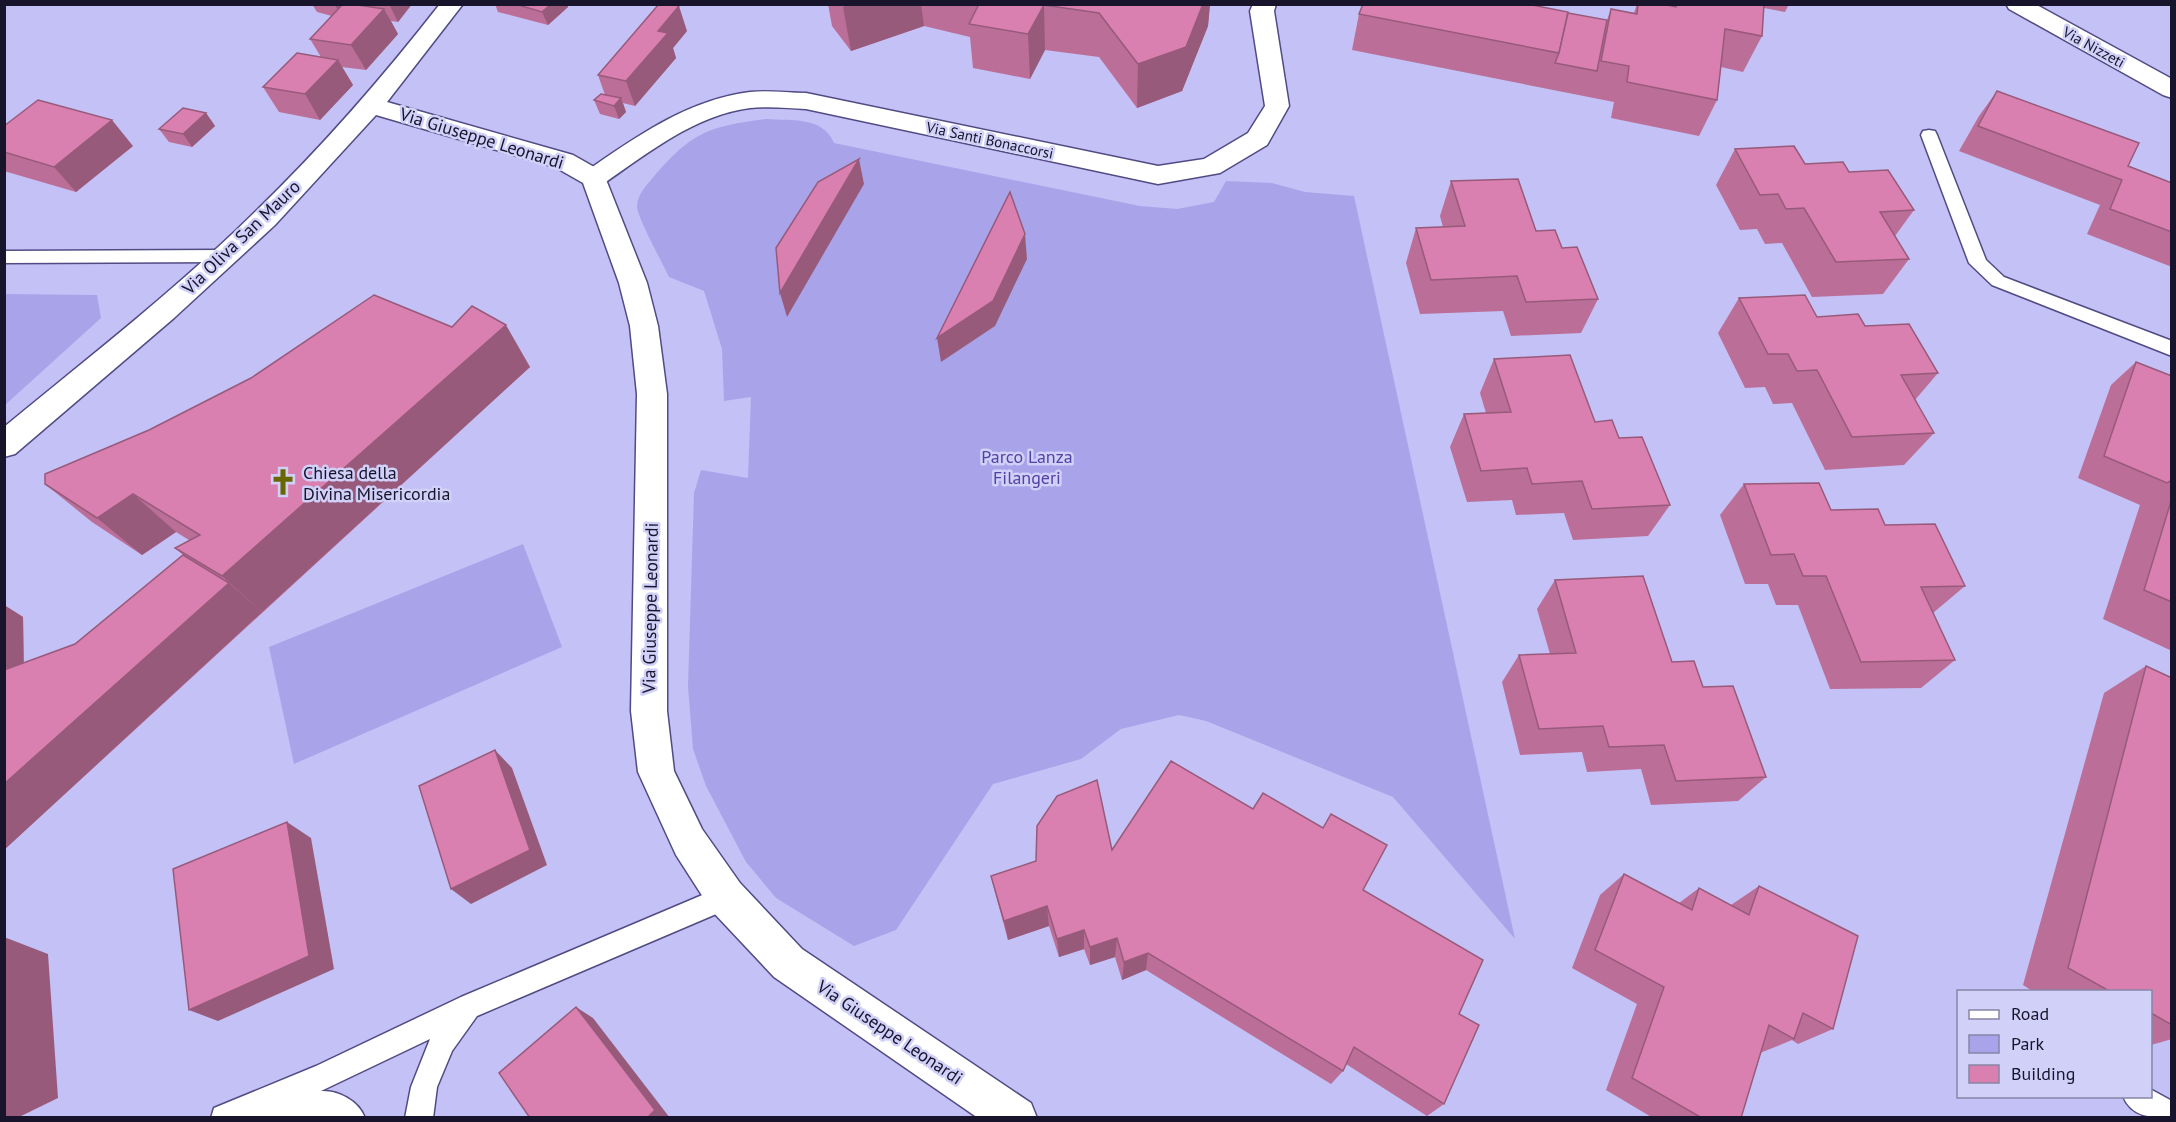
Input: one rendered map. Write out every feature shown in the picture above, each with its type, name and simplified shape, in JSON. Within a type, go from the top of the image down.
[{"type":"street","name":"Via Oliva San Mauro","points":[[4,445],[165,311],[265,218],[371,105],[452,4]]},
{"type":"street","name":"Via Santi Bonaccorsi","points":[[594,178],[671,127],[701,112],[750,100],[806,101],[1158,175],[1211,167],[1258,139],[1277,106],[1262,11],[1265,4]]},
{"type":"street","name":"Via Nizzeti","points":[[2017,4],[2172,90]]},
{"type":"street","name":"Via Giuseppe Leonardi","points":[[371,105],[564,161],[594,178],[633,283],[644,326],[652,394],[649,711],[656,772],[689,842],[726,897],[789,963],[1016,1118]]},
{"type":"lane","points":[[1929,135],[1978,263],[1998,281],[2172,350]]},
{"type":"lane","points":[[4,257],[223,256]]},
{"type":"lane","points":[[231,1114],[325,1076],[470,1006],[726,897]]},
{"type":"lane","points":[[419,1118],[423,1087],[442,1042],[470,1006]]},
{"type":"lane","points":[[2139,1098],[2172,1117]]},
{"type":"lane","points":[[231,1114],[332,1104],[352,1118]]},
{"type":"green space","name":"Parco Lanza Filangeri","points":[[766,119],[796,120],[814,124],[829,134],[834,143],[1140,206],[1177,209],[1214,202],[1226,181],[1272,183],[1305,192],[1354,196],[1515,939],[1393,797],[1206,721],[1179,715],[1121,729],[1081,759],[993,784],[896,930],[854,946],[776,898],[746,862],[706,786],[693,749],[688,686],[694,493],[701,470],[748,478],[751,397],[724,401],[722,349],[704,291],[669,277],[637,206],[641,193],[649,182],[680,149],[692,140],[716,128]]},
{"type":"green space","points":[[5,294],[97,295],[101,318],[5,405]]},
{"type":"green space","points":[[523,544],[562,647],[294,764],[269,647]]},
{"type":"building","points":[[343,4],[384,9],[351,45],[310,39]]},
{"type":"building","points":[[515,4],[551,4],[542,12]]},
{"type":"building","points":[[659,4],[679,6],[658,31],[668,33],[626,81],[598,75]]},
{"type":"building","points":[[979,4],[1203,4],[1186,47],[1138,64],[1099,13],[1044,5],[1028,34],[969,24]]},
{"type":"building","points":[[1363,4],[1527,4],[1568,12],[1559,53],[1359,14]]},
{"type":"building","points":[[1638,4],[1662,4],[1676,7],[1677,4],[1764,4],[1762,36],[1725,29],[1717,100],[1627,82],[1629,66],[1601,61],[1611,9],[1637,14]]},
{"type":"building","points":[[1568,13],[1607,20],[1597,71],[1555,63]]},
{"type":"building","points":[[297,53],[338,60],[305,94],[263,87]]},
{"type":"building","points":[[1997,91],[2139,143],[2128,166],[2172,183],[2172,232],[2110,209],[2122,180],[1978,126]]},
{"type":"building","points":[[601,94],[621,98],[614,106],[594,100]]},
{"type":"building","points":[[38,100],[112,120],[54,167],[4,152],[4,126]]},
{"type":"building","points":[[183,108],[206,113],[183,134],[159,129]]},
{"type":"building","points":[[1794,146],[1805,164],[1843,162],[1849,172],[1888,170],[1914,210],[1880,212],[1909,259],[1836,262],[1804,208],[1786,209],[1778,194],[1760,195],[1735,149]]},
{"type":"building","points":[[859,159],[780,293],[776,248],[818,182]]},
{"type":"building","points":[[1518,179],[1536,231],[1555,230],[1562,248],[1577,247],[1598,299],[1526,302],[1517,276],[1431,280],[1416,228],[1465,226],[1451,181]]},
{"type":"building","points":[[1010,192],[1025,234],[993,301],[937,338]]},
{"type":"building","points":[[374,295],[452,327],[472,306],[506,325],[222,576],[175,548],[200,535],[133,494],[97,518],[45,484],[45,474],[149,430],[251,378]]},
{"type":"building","points":[[1805,295],[1817,317],[1858,314],[1865,326],[1909,324],[1938,373],[1901,375],[1934,433],[1852,437],[1817,370],[1797,371],[1788,354],[1768,354],[1739,298]]},
{"type":"building","points":[[1570,355],[1595,422],[1612,420],[1619,438],[1642,437],[1670,505],[1592,509],[1582,481],[1532,484],[1527,468],[1481,471],[1464,414],[1511,412],[1494,359]]},
{"type":"building","points":[[2136,362],[2172,376],[2172,480],[2167,483],[2104,456]]},
{"type":"building","points":[[1819,483],[1831,510],[1878,509],[1885,525],[1935,524],[1965,586],[1921,587],[1955,660],[1861,662],[1826,576],[1803,576],[1794,554],[1771,555],[1744,484]]},
{"type":"building","points":[[2172,498],[2172,602],[2144,590]]},
{"type":"building","points":[[183,555],[229,583],[4,784],[4,670],[75,644]]},
{"type":"building","points":[[1643,576],[1672,662],[1694,661],[1703,687],[1733,686],[1766,777],[1676,781],[1664,745],[1609,747],[1603,726],[1539,729],[1519,655],[1576,653],[1555,580]]},
{"type":"building","points":[[2146,666],[2172,678],[2172,1025],[2152,1014],[2152,990],[2107,990],[2068,968]]},
{"type":"building","points":[[495,750],[530,850],[451,889],[419,786]]},
{"type":"building","points":[[1171,761],[1253,809],[1263,793],[1323,828],[1331,814],[1387,845],[1363,890],[1483,960],[1459,1014],[1479,1025],[1444,1104],[1354,1047],[1343,1071],[1148,953],[1124,962],[1117,938],[1090,947],[1084,930],[1057,939],[1047,906],[1004,921],[991,876],[1036,861],[1037,826],[1057,796],[1097,780],[1112,850]]},
{"type":"building","points":[[287,822],[309,956],[189,1010],[173,869]]},
{"type":"building","points":[[1624,874],[1692,910],[1699,888],[1749,915],[1759,886],[1858,936],[1833,1029],[1803,1013],[1794,1039],[1769,1025],[1741,1118],[1702,1118],[1632,1078],[1664,987],[1595,950]]},
{"type":"building","points":[[576,1007],[655,1110],[647,1118],[530,1118],[499,1073]]},
{"type":"building","points":[[4,1061],[6,1086],[4,1087]]},
{"type":"place","name":"Chiesa della Divina Misericordia","points":[[283,482]]}]
